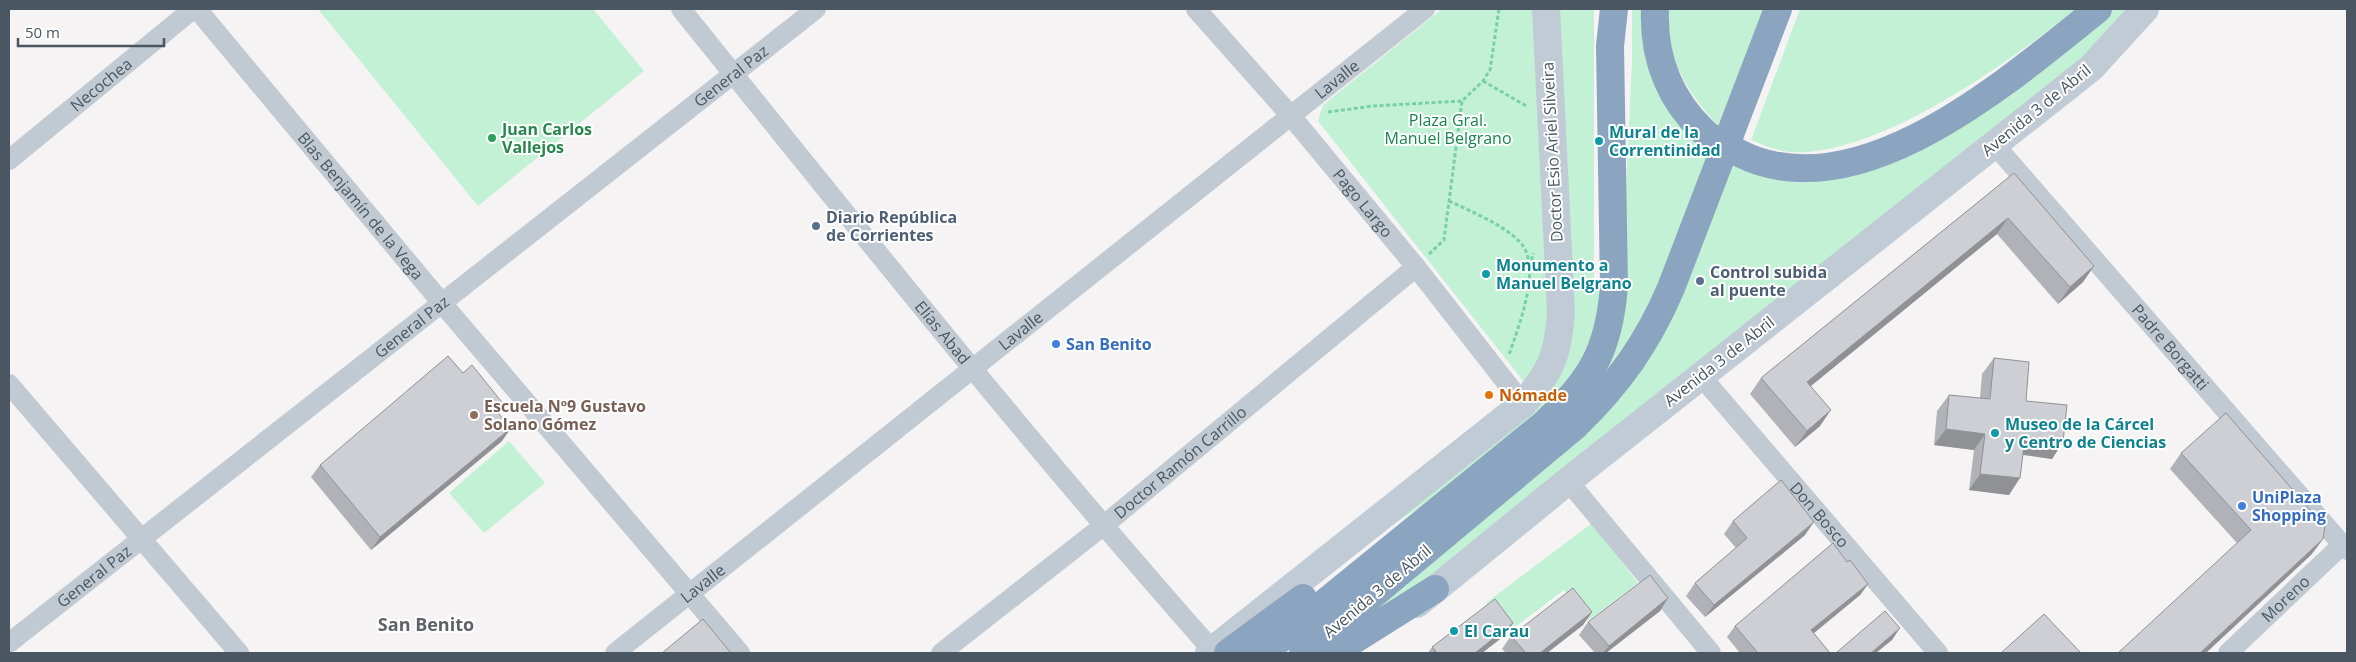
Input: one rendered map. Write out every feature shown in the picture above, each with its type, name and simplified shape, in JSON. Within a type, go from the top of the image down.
[{"type":"highway","name":"Avenida 3 de Abril","points":[[1263,653],[1519,446],[1569,401],[1591,372],[1603,347],[1610,325],[1614,286],[1610,46],[1614,9]]},
{"type":"highway","points":[[1655,9],[1657,47],[1670,89],[1693,121],[1715,141],[1749,158],[1790,169],[1812,170],[1851,162],[1912,139],[1975,104],[2098,9]]},
{"type":"highway","name":"Avenida 3 de Abril","points":[[1303,653],[1575,426],[1601,400],[1630,365],[1658,318],[1671,288],[1778,9]]},
{"type":"highway","points":[[1217,652],[1372,548],[1446,504]]},
{"type":"highway","points":[[1333,653],[1435,589]]},
{"type":"main road","name":"Doctor Esio Ariel Silveira","points":[[1523,404],[1546,376],[1553,362],[1561,319],[1546,9]]},
{"type":"main road","name":"Avenida 3 de Abril","points":[[1358,653],[1700,375],[2091,68],[2145,9]]},
{"type":"main road","points":[[1217,652],[1523,404]]},
{"type":"street","name":"Necochea","points":[[9,160],[195,9]]},
{"type":"street","name":"Blas Benjamín de la Vega","points":[[195,9],[740,653]]},
{"type":"street","name":"Elías Abad","points":[[681,9],[971,369],[1103,526],[1217,652]]},
{"type":"street","name":"General Paz","points":[[9,643],[816,9]]},
{"type":"street","name":"Pago Largo","points":[[1196,9],[1291,116],[1416,267],[1523,404]]},
{"type":"street","name":"Lavalle","points":[[615,653],[1424,9]]},
{"type":"street","name":"Padre Borgatti","points":[[1994,144],[2345,547]]},
{"type":"street","name":"Doctor Ramón Carrillo","points":[[942,653],[1103,526],[1416,267]]},
{"type":"street","name":"Don Bosco","points":[[1700,375],[1938,653]]},
{"type":"street","points":[[9,384],[239,653]]},
{"type":"street","points":[[1568,481],[1711,653]]},
{"type":"street","name":"Moreno","points":[[2228,653],[2345,547]]},
{"type":"path","points":[[1416,267],[1444,240],[1462,101],[1483,81],[1490,70],[1499,9]]},
{"type":"path","points":[[1483,81],[1532,109]]},
{"type":"path","points":[[1291,116],[1373,106],[1462,101]]},
{"type":"path","points":[[1449,201],[1495,224],[1520,242],[1526,255],[1529,273],[1526,302],[1502,377]]},
{"type":"green space","name":"Juan Carlos Vallejos","points":[[318,9],[593,9],[644,71],[478,206]]},
{"type":"green space","name":"Plaza Gral. Manuel Belgrano","points":[[1442,9],[1537,9],[1553,341],[1524,382],[1318,121],[1323,105]]},
{"type":"green space","points":[[1554,9],[1594,9],[1594,285],[1603,283],[1600,315],[1574,378],[1544,407],[1435,497],[1355,550],[1556,370]]},
{"type":"green space","points":[[1632,9],[1645,9],[1714,153],[1630,356],[1587,388],[1622,276],[1632,62]]},
{"type":"green space","points":[[1668,9],[1765,9],[1718,125],[1694,96],[1680,72],[1671,48]]},
{"type":"green space","points":[[1800,9],[2076,9],[1980,79],[1902,123],[1863,139],[1826,149],[1791,152],[1765,146],[1751,140]]},
{"type":"green space","points":[[2106,9],[2132,9],[2109,38],[1388,610],[1323,653],[1587,422],[1725,159],[1769,177],[1796,182],[1837,179],[1876,168]]},
{"type":"green space","points":[[509,441],[545,483],[484,533],[449,493]]},
{"type":"green space","points":[[1592,523],[1638,583],[1589,620],[1564,590],[1510,631],[1486,603]]},
{"type":"building","points":[[2014,173],[2094,266],[2070,287],[2008,218],[1807,382],[1831,410],[1807,431],[1761,378]]},
{"type":"building","name":"Escuela Nº9 Gustavo Solano Gómez","points":[[448,356],[463,373],[472,365],[505,406],[498,413],[511,428],[380,537],[320,465]]},
{"type":"building","name":"Museo de la Cárcel y Centro de Ciencias","points":[[1994,358],[2029,362],[2026,401],[2067,405],[2063,442],[2025,437],[2020,478],[1980,474],[1985,434],[1946,429],[1949,395],[1990,399]]},
{"type":"building","name":"UniPlaza Shopping","points":[[2226,413],[2325,527],[2323,539],[2200,653],[2118,653],[2251,530],[2181,453]]},
{"type":"building","points":[[1781,480],[1814,522],[1714,605],[1695,583],[1747,538],[1733,521]]},
{"type":"building","points":[[1833,543],[1847,562],[1850,560],[1868,584],[1811,630],[1830,653],[1758,653],[1735,626]]},
{"type":"building","points":[[1650,575],[1668,598],[1609,646],[1588,622]]},
{"type":"building","points":[[1573,588],[1592,612],[1540,653],[1526,653],[1511,636]]},
{"type":"building","points":[[1495,599],[1513,623],[1475,653],[1433,653],[1436,651],[1432,647]]},
{"type":"building","points":[[1885,611],[1900,628],[1871,653],[1836,653]]},
{"type":"building","points":[[2044,614],[2081,653],[2001,653]]},
{"type":"building","points":[[703,619],[731,653],[662,653]]},
{"type":"place","name":"Juan Carlos Vallejos","points":[[492,138]]},
{"type":"place","name":"Mural de la Correntinidad","points":[[1599,141]]},
{"type":"place","name":"Diario República de Corrientes","points":[[816,226]]},
{"type":"place","name":"Monumento a Manuel Belgrano","points":[[1486,274]]},
{"type":"place","name":"Control subida al puente","points":[[1700,281]]},
{"type":"place","name":"San Benito","points":[[1056,344]]},
{"type":"place","name":"Nómade","points":[[1489,395]]},
{"type":"place","name":"Escuela Nº9 Gustavo Solano Gómez","points":[[474,415]]},
{"type":"place","name":"Museo de la Cárcel y Centro de Ciencias","points":[[1995,433]]},
{"type":"place","name":"UniPlaza Shopping","points":[[2242,506]]},
{"type":"place","name":"El Carau","points":[[1454,631]]},
{"type":"district","name":"San Benito","points":[[426,625]]}]
